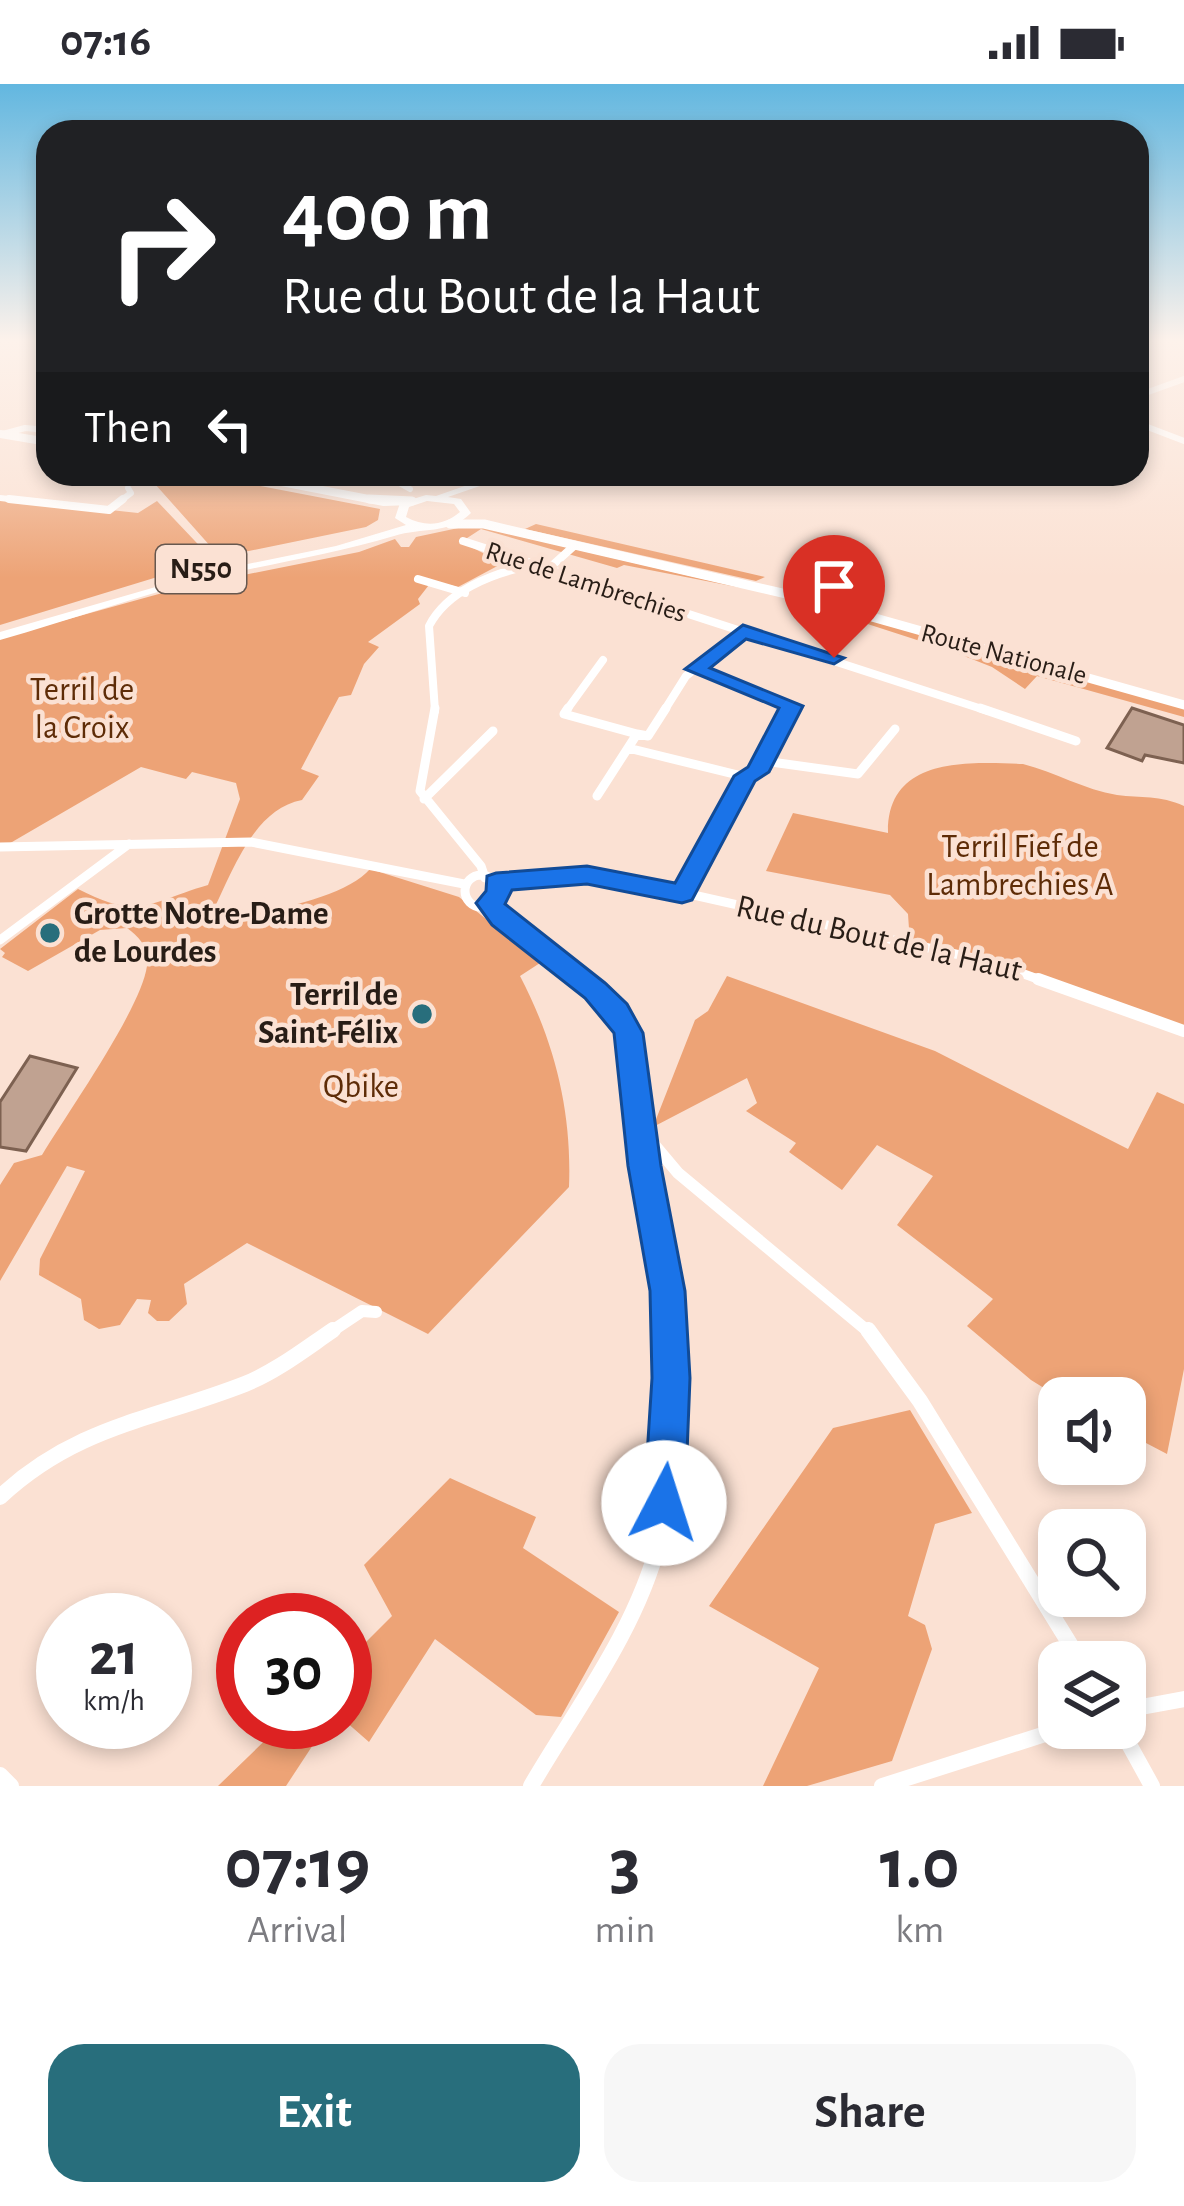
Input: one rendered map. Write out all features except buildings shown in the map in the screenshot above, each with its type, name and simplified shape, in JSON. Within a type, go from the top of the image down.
[{"type":"highway","points":[[440,497],[473,486]]},
{"type":"highway","points":[[450,524],[474,490],[486,486]]},
{"type":"highway","points":[[411,495],[440,497],[464,507]]},
{"type":"highway","name":"N550","points":[[0,632],[202,569],[380,531],[411,495]]},
{"type":"highway","points":[[399,513],[415,526]]},
{"type":"highway","name":"N550","points":[[0,632],[208,575],[338,549],[415,526],[450,524]]},
{"type":"main road","points":[[1,434],[36,440]]},
{"type":"main road","points":[[302,486],[384,502],[399,513]]},
{"type":"main road","points":[[384,502],[411,495]]},
{"type":"main road","points":[[464,507],[484,524]]},
{"type":"main road","points":[[450,524],[484,524]]},
{"type":"main road","name":"Route Nationale","points":[[484,524],[754,586],[1184,705]]},
{"type":"street","points":[[1149,427],[1184,439]]},
{"type":"street","points":[[1,434],[36,429]]},
{"type":"street","points":[[399,486],[411,495]]},
{"type":"street","points":[[0,498],[109,510],[131,494],[128,488]]},
{"type":"street","name":"Rue de Lambrechies","points":[[463,541],[1076,741]]},
{"type":"street","points":[[546,571],[574,544]]},
{"type":"street","points":[[0,847],[250,842],[464,884],[465,898],[475,904],[489,903],[500,893],[424,799],[421,767],[436,718],[429,626],[433,614],[465,593],[517,568],[532,566]]},
{"type":"street","points":[[418,579],[465,593]]},
{"type":"street","points":[[597,796],[686,676],[743,631]]},
{"type":"street","points":[[603,660],[564,711],[565,716],[642,735]]},
{"type":"street","points":[[634,749],[746,776],[758,772],[790,703],[695,669]]},
{"type":"street","points":[[764,761],[858,774],[895,728]]},
{"type":"street","points":[[424,799],[493,730]]},
{"type":"street","points":[[682,894],[746,776]]},
{"type":"street","points":[[0,940],[132,842]]},
{"type":"street","name":"Rue du Bout de la Haut","points":[[464,884],[609,876],[1012,967],[1184,1030]]},
{"type":"street","points":[[489,903],[501,918],[595,991],[624,1023],[632,1045],[669,1327],[670,1430],[660,1540],[632,1613],[532,1786]]},
{"type":"street","points":[[641,1129],[678,1173],[867,1328],[920,1401],[1068,1641]]},
{"type":"street","points":[[0,1497],[46,1454],[93,1433],[243,1384],[362,1312],[376,1312]]},
{"type":"street","points":[[1146,1706],[1184,1699]]},
{"type":"street","points":[[882,1786],[1038,1736]]},
{"type":"street","points":[[1132,1749],[1152,1786]]},
{"type":"street","points":[[0,1775],[11,1786]]},
{"type":"green space","points":[[157,486],[260,486],[380,509],[378,520],[366,527],[220,557]]},
{"type":"green space","points":[[0,498],[138,513],[157,501],[213,560],[0,625]]},
{"type":"green space","points":[[536,524],[765,577],[756,581],[525,529]]},
{"type":"green space","name":"Qbike","points":[[463,527],[484,528],[742,588],[624,565],[617,568],[481,529],[461,542],[503,563],[458,587],[432,581],[418,599],[420,604],[368,642],[379,647],[364,664],[351,695],[339,697],[301,769],[319,776],[302,800],[285,806],[257,829],[211,915],[249,913],[319,898],[370,869],[459,897],[540,963],[520,976],[559,1078],[568,1132],[569,1187],[428,1334],[247,1243],[184,1284],[187,1304],[169,1321],[157,1321],[148,1313],[151,1300],[137,1299],[120,1325],[99,1329],[84,1320],[81,1299],[39,1275],[40,1259],[85,1171],[67,1166],[0,1281],[0,1185],[14,1163],[42,1155],[132,1008],[147,954],[127,928],[100,930],[28,971],[2,957],[5,953],[0,949],[78,889],[131,906],[208,885],[240,799],[236,783],[192,772],[186,779],[141,767],[0,849],[0,638],[184,587],[359,552],[395,539],[401,547],[409,547],[416,537]]},
{"type":"green space","points":[[775,594],[1184,708],[1184,717],[1037,676],[1025,689],[992,667],[954,652]]},
{"type":"green space","name":"Terril Fief de Lambrechies A","points":[[1023,764],[1105,793],[1159,798],[1184,806],[1184,1031],[1033,973],[910,944],[908,914],[890,895],[766,871],[793,813],[888,833],[891,808],[915,777],[955,765]]},
{"type":"green space","points":[[727,976],[935,1051],[1128,1149],[1157,1092],[1184,1104],[1184,1369],[1167,1454],[1146,1443],[1146,1377],[1038,1377],[1038,1384],[967,1326],[993,1299],[897,1225],[933,1176],[877,1145],[842,1190],[789,1152],[796,1143],[746,1111],[757,1103],[747,1078],[653,1127],[695,1020],[708,1011]]},
{"type":"green space","points":[[910,1410],[972,1513],[935,1524],[908,1616],[925,1625],[932,1649],[892,1761],[807,1786],[763,1786],[819,1668],[709,1606],[833,1428]]},
{"type":"green space","points":[[450,1478],[536,1517],[523,1548],[619,1612],[561,1717],[536,1715],[435,1639],[372,1737],[372,1636],[392,1616],[364,1565]]},
{"type":"green space","points":[[256,1749],[310,1749],[286,1786],[218,1786]]},
{"type":"place","name":"Grotte Notre-Dame de Lourdes","points":[[50,933]]},
{"type":"place","name":"Terril de Saint-Félix","points":[[422,1014]]},
{"type":"route","points":[[664,1503],[671,1378],[668,1291],[644,1166],[632,1045],[617,1012],[501,918],[489,903],[500,893],[496,882],[587,875],[682,894],[746,776],[758,772],[792,706],[787,700],[695,669],[743,631],[834,658]]},
{"type":"park label","name":"Terril de la Croix","points":[[82,709]]}]
